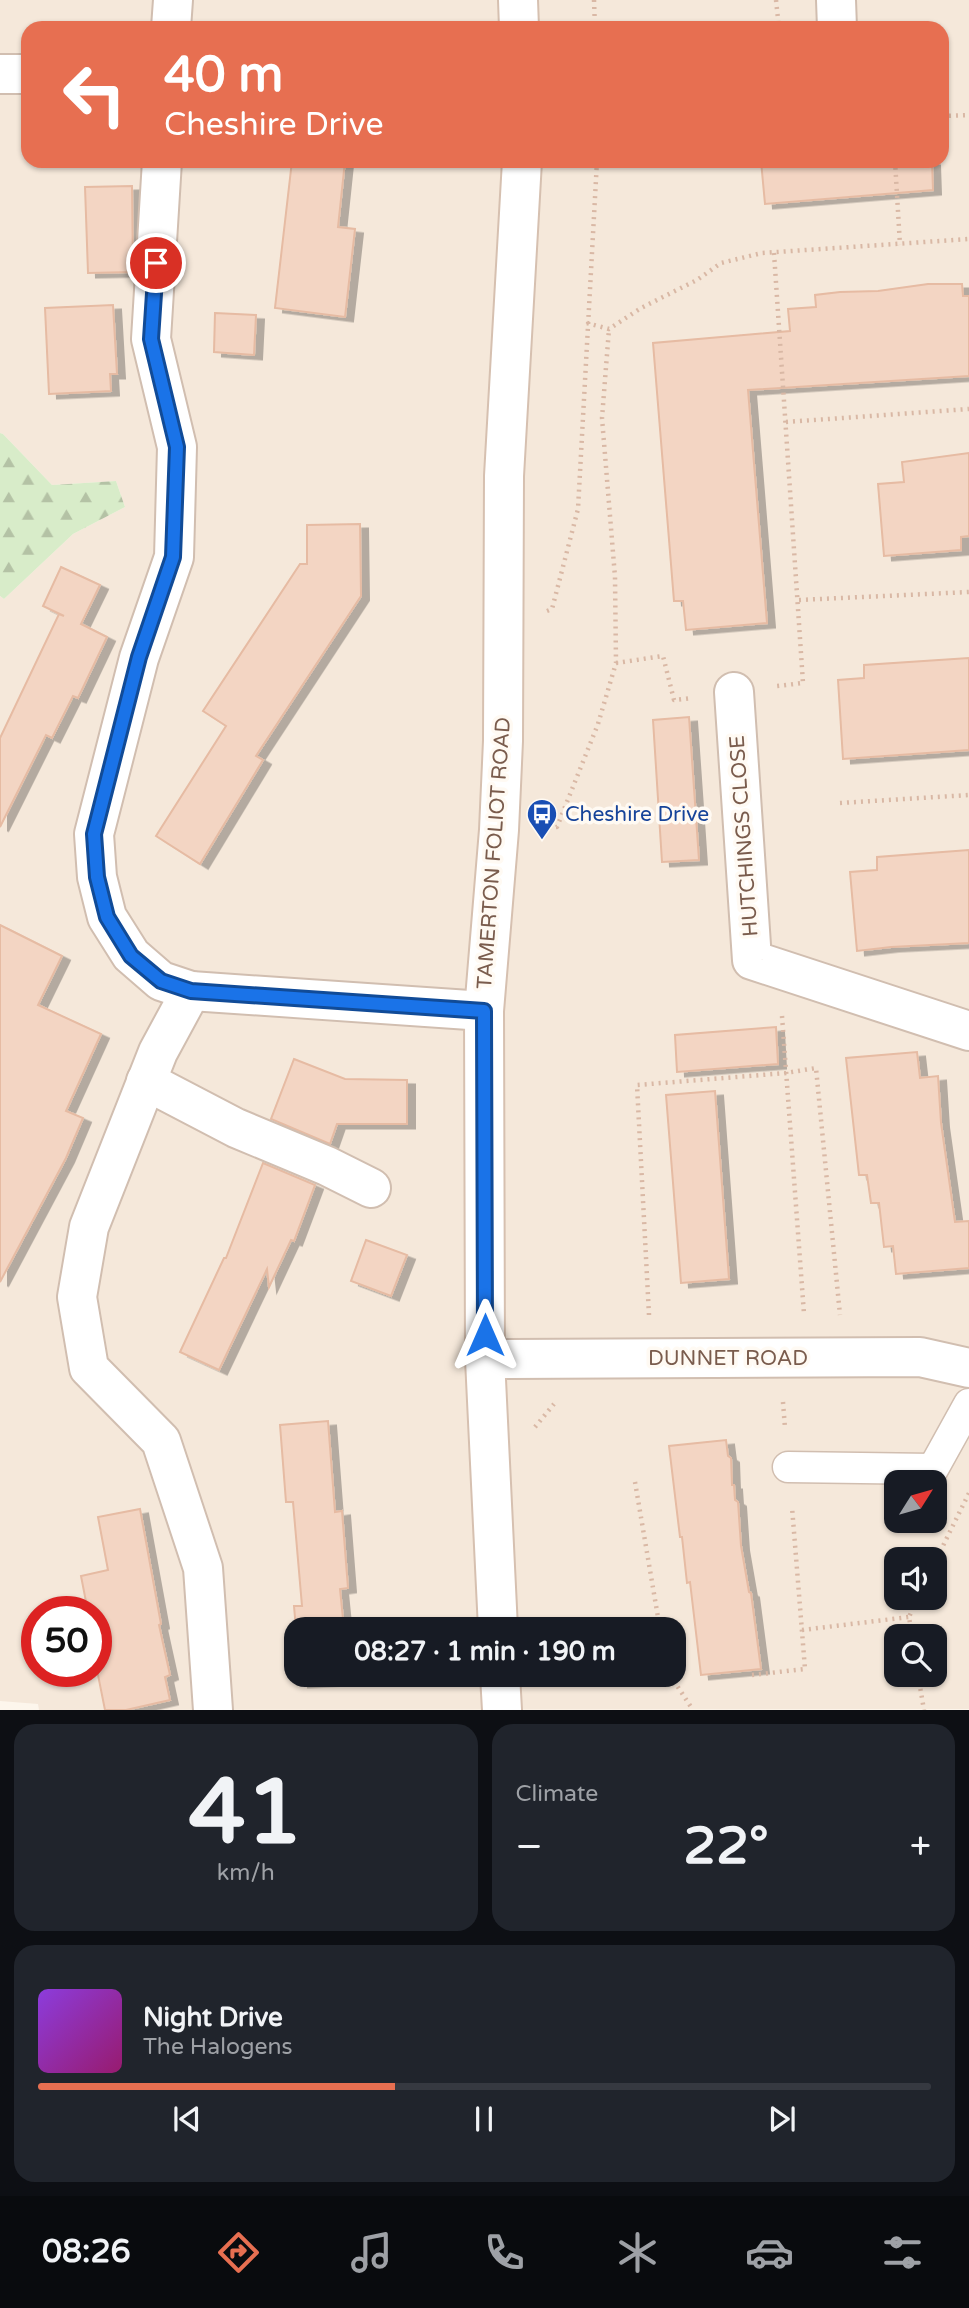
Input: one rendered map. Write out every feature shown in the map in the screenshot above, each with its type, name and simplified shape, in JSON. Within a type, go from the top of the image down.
[{"type":"street","points":[[172,21],[173,0]]},
{"type":"street","points":[[518,0],[519,21]]},
{"type":"street","points":[[836,0],[837,21]]},
{"type":"street","points":[[0,75],[21,75]]},
{"type":"street","points":[[162,168],[151,339],[177,447],[173,557],[139,657],[94,834],[97,877],[107,917],[131,956],[161,981],[191,991],[484,1011]]},
{"type":"street","name":"TAMERTON FOLIOT ROAD","points":[[497,1617],[485,1359],[484,1011],[499,830],[503,741],[504,476],[522,168]]},
{"type":"street","name":"HUTCHINGS CLOSE","points":[[734,692],[752,960],[969,1031]]},
{"type":"street","points":[[191,991],[158,1052],[89,1227],[77,1297],[89,1368],[161,1441],[203,1567],[213,1710]]},
{"type":"street","points":[[146,1081],[236,1128],[327,1166],[371,1188]]},
{"type":"street","name":"DUNNET ROAD","points":[[485,1359],[920,1357],[969,1368]]},
{"type":"street","points":[[501,1687],[502,1710]]},
{"type":"lane","points":[[788,1467],[933,1469],[969,1404]]},
{"type":"path","points":[[594,0],[595,21]]},
{"type":"path","points":[[776,0],[778,21]]},
{"type":"path","points":[[949,116],[969,115]]},
{"type":"path","points":[[504,635],[552,608],[578,509],[597,168]]},
{"type":"path","points":[[895,168],[900,245]]},
{"type":"path","points":[[587,323],[609,329],[641,308],[697,280],[721,263],[762,253],[969,239]]},
{"type":"path","points":[[774,253],[803,664]]},
{"type":"path","points":[[499,830],[557,827],[598,724],[616,663],[615,577],[602,418],[609,329]]},
{"type":"path","points":[[786,422],[969,409]]},
{"type":"path","points":[[799,600],[969,592]]},
{"type":"path","points":[[616,663],[663,656],[668,675]]},
{"type":"path","points":[[840,803],[969,795]]},
{"type":"path","points":[[779,970],[807,1358]]},
{"type":"path","points":[[651,1358],[637,1085],[786,1073],[816,1068],[844,1357]]},
{"type":"path","points":[[752,1675],[805,1669],[783,1407]]},
{"type":"path","points":[[635,1482],[658,1617]]},
{"type":"path","points":[[942,1547],[969,1493]]},
{"type":"path","points":[[910,1624],[909,1617],[912,1610]]},
{"type":"path","points":[[802,1630],[909,1617]]},
{"type":"path","points":[[678,1687],[693,1710]]},
{"type":"path","points":[[920,1687],[924,1710]]},
{"type":"shaded area","points":[[0,0],[969,0],[969,1709],[39,1710],[38,1704],[0,1701],[0,596],[4,599],[73,534],[125,507],[116,481],[52,485],[0,433]]},
{"type":"green space","points":[[0,433],[52,485],[116,481],[125,507],[73,534],[4,599],[0,596]]},
{"type":"building","points":[[291,168],[344,168],[338,227],[355,229],[345,317],[275,308]]},
{"type":"building","points":[[762,168],[932,168],[933,190],[765,204]]},
{"type":"building","points":[[132,186],[133,272],[88,273],[85,187]]},
{"type":"building","points":[[928,284],[962,284],[963,296],[969,296],[969,376],[748,390],[767,623],[686,630],[683,601],[674,601],[653,343],[790,331],[788,309],[816,307],[815,295],[878,291]]},
{"type":"building","points":[[113,305],[117,374],[110,374],[111,391],[49,394],[45,308]]},
{"type":"building","points":[[215,313],[256,315],[254,355],[214,352]]},
{"type":"building","points":[[969,453],[969,536],[961,537],[961,550],[884,556],[878,484],[904,482],[902,462]]},
{"type":"building","points":[[360,524],[361,596],[256,756],[263,760],[200,864],[156,836],[226,726],[203,711],[300,564],[307,564],[307,525]]},
{"type":"building","points":[[61,567],[100,585],[81,624],[107,637],[78,698],[73,696],[52,738],[46,735],[0,827],[0,738],[59,614],[64,616],[43,606]]},
{"type":"building","points":[[969,658],[969,750],[843,759],[838,680],[864,678],[864,665]]},
{"type":"building","points":[[689,717],[699,860],[662,862],[653,720]]},
{"type":"building","points":[[969,850],[969,943],[857,951],[850,872],[877,870],[877,857]]},
{"type":"building","points":[[0,925],[62,956],[38,1005],[101,1034],[66,1111],[83,1118],[66,1158],[0,1282]]},
{"type":"building","points":[[776,1027],[778,1064],[677,1072],[675,1035]]},
{"type":"building","points":[[917,1052],[920,1078],[938,1076],[941,1123],[955,1222],[969,1221],[969,1268],[896,1274],[893,1246],[884,1247],[879,1203],[871,1203],[867,1175],[859,1175],[846,1058]]},
{"type":"building","points":[[294,1059],[345,1079],[407,1080],[407,1124],[337,1124],[330,1144],[271,1119]]},
{"type":"building","points":[[715,1091],[729,1279],[681,1283],[666,1095]]},
{"type":"building","points":[[263,1163],[315,1185],[294,1241],[291,1240],[269,1287],[267,1269],[219,1370],[180,1352],[226,1258]]},
{"type":"building","points":[[366,1240],[407,1255],[391,1296],[351,1281]]},
{"type":"building","points":[[328,1421],[335,1512],[342,1511],[348,1588],[340,1589],[343,1617],[295,1617],[294,1606],[302,1606],[293,1502],[286,1502],[280,1425]]},
{"type":"building","points":[[726,1440],[728,1456],[731,1458],[732,1485],[735,1500],[738,1502],[741,1546],[751,1593],[761,1669],[701,1675],[669,1446]]},
{"type":"building","points":[[140,1509],[170,1675],[165,1677],[170,1700],[126,1710],[105,1710],[100,1687],[112,1687],[112,1596],[85,1596],[81,1576],[108,1570],[98,1517]]},
{"type":"place","name":"Cheshire Drive","points":[[542,841]]},
{"type":"route","points":[[156,263],[151,339],[177,447],[173,557],[139,657],[94,834],[97,877],[107,917],[131,956],[161,981],[191,991],[484,1011],[485,1335]]}]
